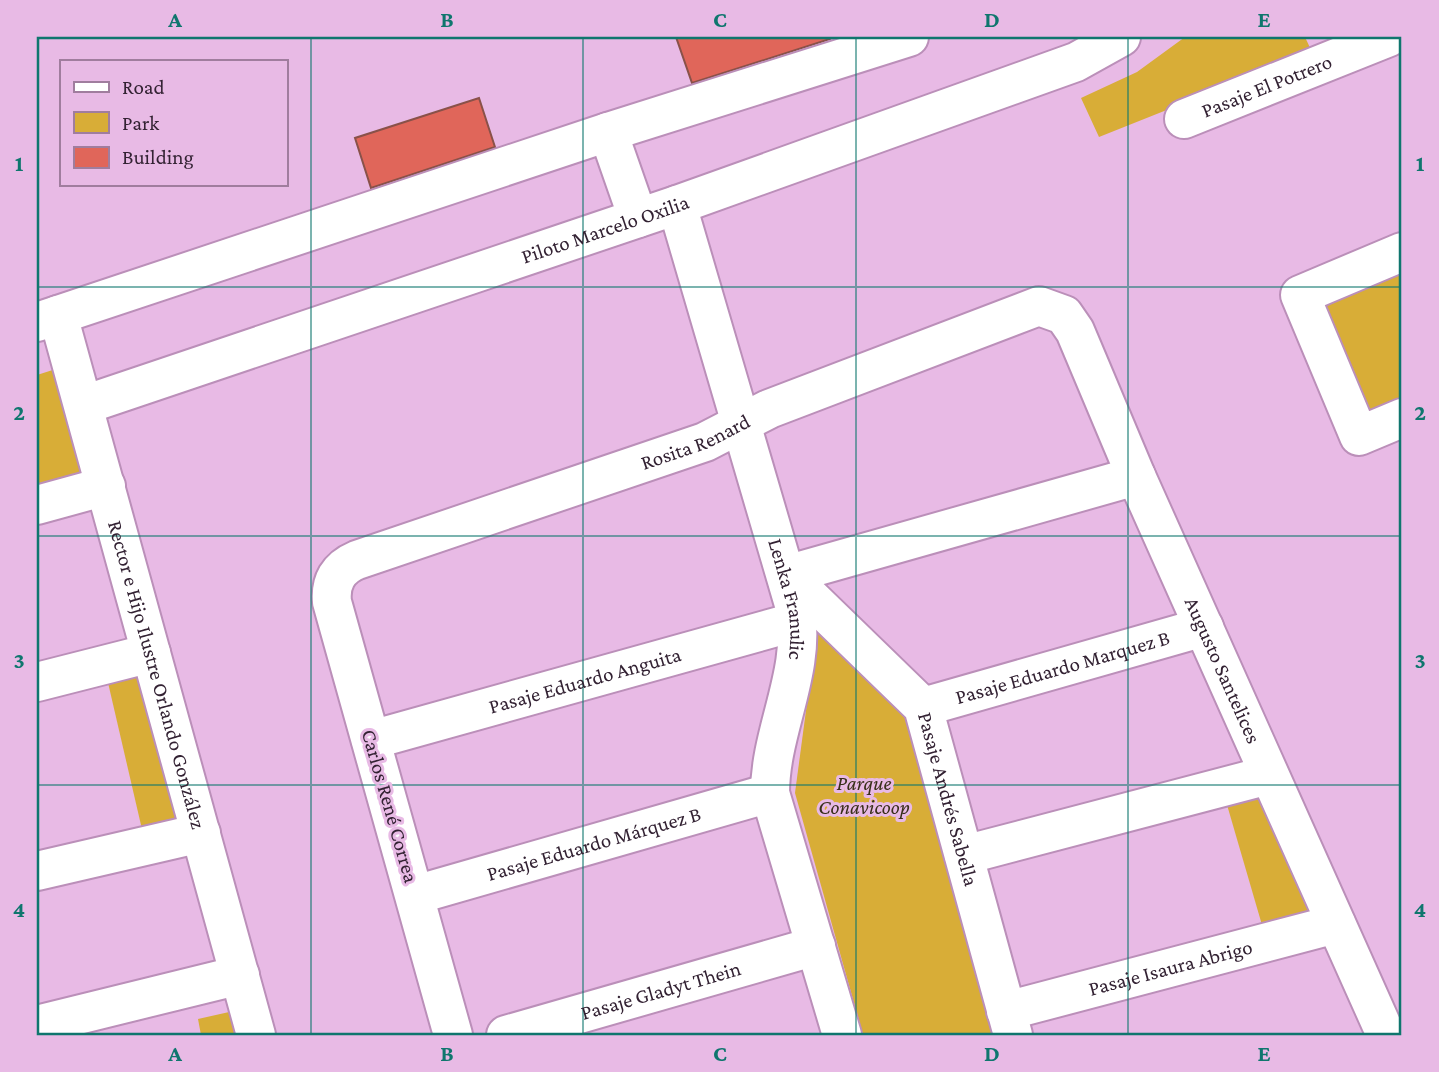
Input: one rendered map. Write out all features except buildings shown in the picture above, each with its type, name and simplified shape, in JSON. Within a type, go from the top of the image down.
[{"type":"street","points":[[48,318],[608,132],[909,37]]},
{"type":"street","name":"Piloto Marcelo Oxilia","points":[[84,405],[677,205],[1076,62],[1121,37]]},
{"type":"street","name":"Pasaje El Potrero","points":[[1184,119],[1389,37]]},
{"type":"street","points":[[608,132],[638,218]]},
{"type":"street","name":"Lenka Franulic","points":[[677,205],[798,621],[796,660],[771,766],[770,793],[842,1035]]},
{"type":"street","points":[[1402,252],[1300,295],[1359,436],[1402,418]]},
{"type":"street","name":"Rosita Renard","points":[[335,577],[341,569],[356,560],[705,442],[769,409],[1031,307],[1056,310]]},
{"type":"street","name":"Augusto Santelices","points":[[1056,310],[1064,315],[1075,331],[1136,476],[1386,1035]]},
{"type":"street","name":"Rector e Hijo Ilustre Orlando González","points":[[48,318],[84,405],[256,1035]]},
{"type":"street","points":[[786,575],[1136,476]]},
{"type":"street","points":[[37,505],[106,486]]},
{"type":"street","name":"Pasaje Andrés Sabella","points":[[786,575],[923,707],[1010,1023]]},
{"type":"street","name":"Carlos René Correa","points":[[335,577],[332,602],[453,1035]]},
{"type":"street","name":"Pasaje Eduardo Anguita","points":[[371,740],[798,621]]},
{"type":"street","name":"Pasaje Eduardo Marquez B","points":[[923,707],[1203,627]]},
{"type":"street","points":[[37,682],[151,653]]},
{"type":"street","points":[[964,855],[1269,775]]},
{"type":"street","name":"Pasaje Eduardo Márquez B","points":[[415,895],[770,793]]},
{"type":"street","points":[[37,871],[201,833]]},
{"type":"street","name":"Pasaje Isaura Abrigo","points":[[1010,1023],[1336,924]]},
{"type":"street","name":"Pasaje Gladyt Thein","points":[[506,1035],[816,946]]},
{"type":"street","points":[[37,1025],[240,975]]},
{"type":"green space","points":[[1185,37],[1305,37],[1312,52],[1099,137],[1081,98],[1137,72]]},
{"type":"green space","points":[[1402,266],[1402,408],[1365,423],[1315,302]]},
{"type":"green space","points":[[59,368],[86,479],[37,490],[37,375]]},
{"type":"green space","name":"Parque Conavicoop","points":[[819,613],[912,720],[997,1035],[863,1035],[795,793]]},
{"type":"green space","points":[[134,666],[179,829],[144,838],[106,674]]},
{"type":"green space","points":[[1256,790],[1310,912],[1262,925],[1225,798]]},
{"type":"green space","points":[[238,1010],[245,1035],[201,1035],[198,1019]]}]
